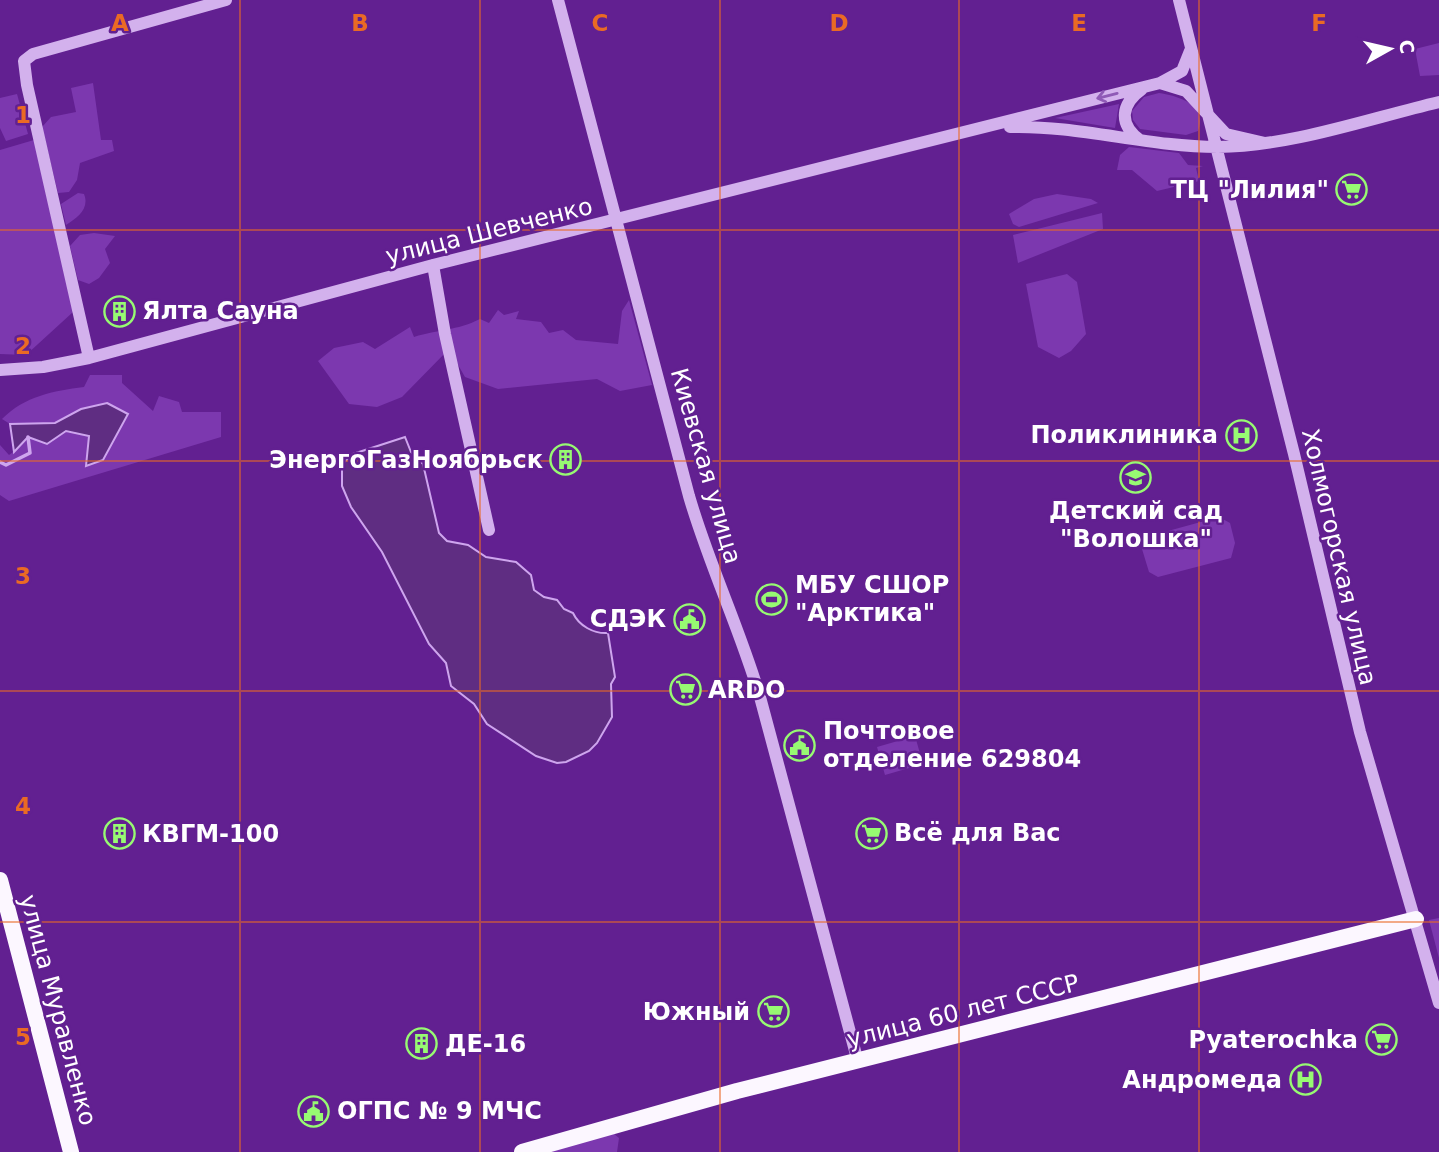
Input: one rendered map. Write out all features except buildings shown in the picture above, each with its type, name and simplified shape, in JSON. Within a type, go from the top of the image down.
[{"type":"main road","name":"улица Муравленко","points":[[0,880],[71,1152]]},
{"type":"main road","name":"улица 60 лет СССР","points":[[522,1152],[620,1122],[1416,919]]},
{"type":"street","points":[[89,358],[27,85],[24,61],[33,54],[226,0]]},
{"type":"street","name":"Киевская улица","points":[[558,0],[698,526],[742,640],[760,697],[858,1062]]},
{"type":"street","name":"Холмогорская улица","points":[[1179,0],[1360,732],[1439,1003]]},
{"type":"street","points":[[1140,139],[1127,129],[1124,111],[1135,94],[1176,76],[1187,65],[1191,55],[1189,40]]},
{"type":"street","points":[[988,128],[1156,84],[1186,91],[1209,117],[1235,138],[1265,143]]},
{"type":"street","points":[[988,128],[1049,127],[1217,147],[1265,143],[1439,102]]},
{"type":"street","points":[[1179,144],[1202,138],[1210,126],[1209,117]]},
{"type":"street","name":"улица Шевченко","points":[[0,370],[23,370],[89,358],[433,265],[988,128]]},
{"type":"street","points":[[433,265],[445,334],[489,530]]},
{"type":"shaded area","points":[[1439,43],[1439,75],[1420,76],[1415,49]]},
{"type":"shaded area","points":[[93,83],[101,140],[112,140],[114,151],[80,163],[77,180],[69,192],[58,193],[42,127],[51,117],[76,112],[71,88]]},
{"type":"shaded area","points":[[1159,93],[1190,103],[1199,115],[1198,131],[1186,135],[1140,129],[1133,120],[1132,111],[1144,97]]},
{"type":"shaded area","points":[[17,94],[28,134],[6,141],[0,128],[0,98]]},
{"type":"shaded area","points":[[1119,104],[1115,128],[1055,118]]},
{"type":"shaded area","points":[[34,140],[73,312],[26,355],[0,354],[0,150]]},
{"type":"shaded area","points":[[1129,147],[1179,153],[1188,165],[1203,166],[1196,168],[1199,181],[1157,191],[1132,170],[1117,170],[1120,155]]},
{"type":"shaded area","points":[[78,193],[84,194],[84,209],[66,225],[61,204]]},
{"type":"shaded area","points":[[1057,194],[1091,199],[1098,203],[1019,227],[1013,224],[1009,214],[1034,199]]},
{"type":"shaded area","points":[[1102,213],[1103,229],[1018,263],[1013,235]]},
{"type":"shaded area","points":[[94,233],[115,236],[105,249],[110,263],[99,278],[89,284],[78,280],[70,246],[80,235]]},
{"type":"shaded area","points":[[1067,274],[1077,282],[1086,334],[1071,351],[1059,358],[1038,347],[1026,284]]},
{"type":"shaded area","points":[[629,300],[652,385],[620,391],[597,379],[498,389],[465,377],[449,349],[402,397],[377,407],[349,404],[318,361],[334,348],[363,342],[375,349],[410,327],[414,337],[463,326],[480,319],[489,323],[498,310],[504,315],[519,311],[516,319],[541,322],[549,333],[563,330],[576,340],[618,344],[622,311]]},
{"type":"shaded area","points":[[90,375],[122,375],[122,383],[153,411],[159,396],[179,402],[182,412],[221,412],[221,437],[9,501],[0,495],[0,445],[9,455],[29,436],[55,431],[94,434],[118,426],[128,415],[81,409],[56,423],[10,424],[2,419],[30,400],[50,393],[84,387]]},
{"type":"shaded area","points":[[107,403],[128,414],[103,460],[86,466],[89,436],[66,431],[47,444],[28,437],[14,452],[10,424],[55,423],[81,409]]},
{"type":"shaded area","points":[[405,437],[411,452],[423,464],[439,533],[447,541],[468,545],[486,557],[516,562],[531,575],[534,590],[544,597],[557,600],[588,628],[608,633],[615,677],[611,684],[612,717],[597,743],[589,751],[566,762],[557,763],[536,756],[487,724],[474,704],[451,686],[446,663],[429,644],[382,552],[351,507],[342,486],[342,464],[353,454]]},
{"type":"shaded area","points":[[1219,517],[1230,523],[1235,543],[1231,558],[1158,577],[1149,572],[1142,549],[1146,537]]},
{"type":"shaded area","points":[[915,736],[923,764],[885,775],[877,747]]},
{"type":"shaded area","points":[[1439,918],[1439,958],[1429,920]]},
{"type":"shaded area","points":[[613,1133],[619,1138],[617,1152],[549,1152]]},
{"type":"waterway","points":[[0,462],[6,465],[30,453],[28,437]]},
{"type":"place","name":"ТЦ \"Лилия\"","points":[[1352,190]]},
{"type":"place","name":"Ялта Сауна","points":[[119,311]]},
{"type":"place","name":"Поликлиника","points":[[1241,435]]},
{"type":"place","name":"ЭнергоГазНоябрьск","points":[[566,460]]},
{"type":"place","name":"Детский сад \"Волошка\"","points":[[1136,477]]},
{"type":"place","name":"МБУ СШОР \"Арктика\"","points":[[772,599]]},
{"type":"place","name":"СДЭК","points":[[689,619]]},
{"type":"place","name":"ARDO","points":[[685,690]]},
{"type":"place","name":"Почтовое отделение 629804","points":[[800,745]]},
{"type":"place","name":"Всё для Вас","points":[[871,833]]},
{"type":"place","name":"КВГМ-100","points":[[119,834]]},
{"type":"place","name":"Южный","points":[[773,1012]]},
{"type":"place","name":"Pyaterochka","points":[[1381,1040]]},
{"type":"place","name":"ДЕ-16","points":[[422,1044]]},
{"type":"place","name":"Андромеда","points":[[1305,1080]]},
{"type":"place","name":"ОГПС № 9 МЧС","points":[[314,1111]]}]
